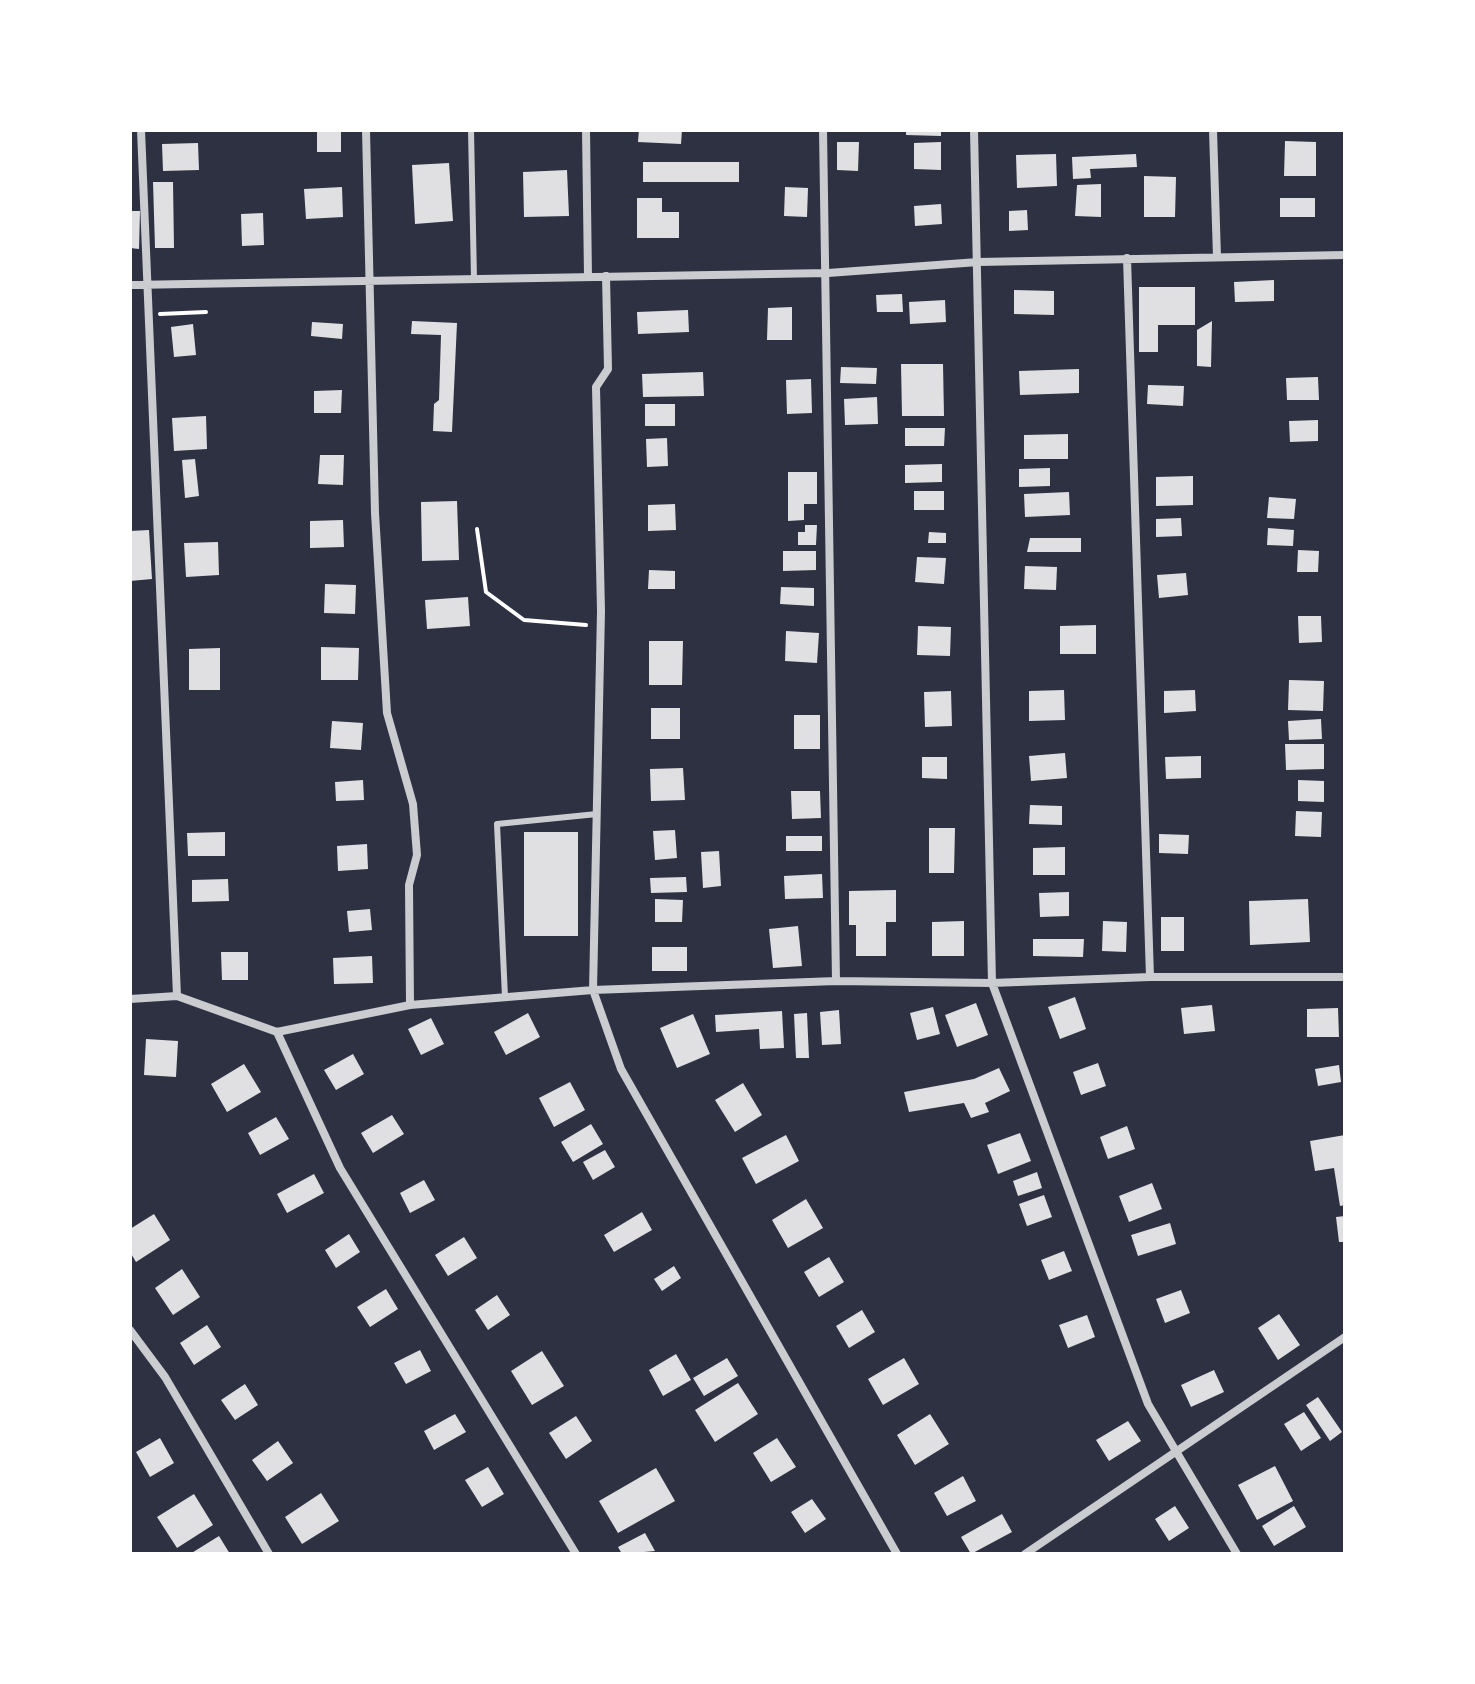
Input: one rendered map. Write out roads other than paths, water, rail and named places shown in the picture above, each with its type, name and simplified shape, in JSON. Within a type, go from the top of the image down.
[{"type":"street","points":[[141,130],[177,996]]},
{"type":"street","points":[[366,130],[372,281],[375,513],[387,713],[413,804],[417,855],[409,885],[410,1005]]},
{"type":"street","points":[[586,130],[588,277]]},
{"type":"street","points":[[823,130],[828,273],[836,981]]},
{"type":"street","points":[[974,130],[992,983],[1148,1404],[1237,1554]]},
{"type":"street","points":[[1213,130],[1217,257]]},
{"type":"street","points":[[130,285],[828,273],[978,262],[1345,255]]},
{"type":"street","points":[[1127,258],[1150,977]]},
{"type":"street","points":[[606,276],[608,369],[596,387],[601,627],[593,990],[621,1069],[897,1554]]},
{"type":"street","points":[[130,999],[177,996],[277,1032],[410,1005],[593,990],[836,981],[992,983],[1150,977],[1345,977]]},
{"type":"street","points":[[277,1032],[340,1168],[576,1554]]},
{"type":"street","points":[[130,1330],[165,1377],[269,1554]]},
{"type":"street","points":[[1025,1554],[1345,1337]]},
{"type":"lane","points":[[471,130],[474,279]]},
{"type":"lane","points":[[505,997],[497,824],[597,814]]}]
